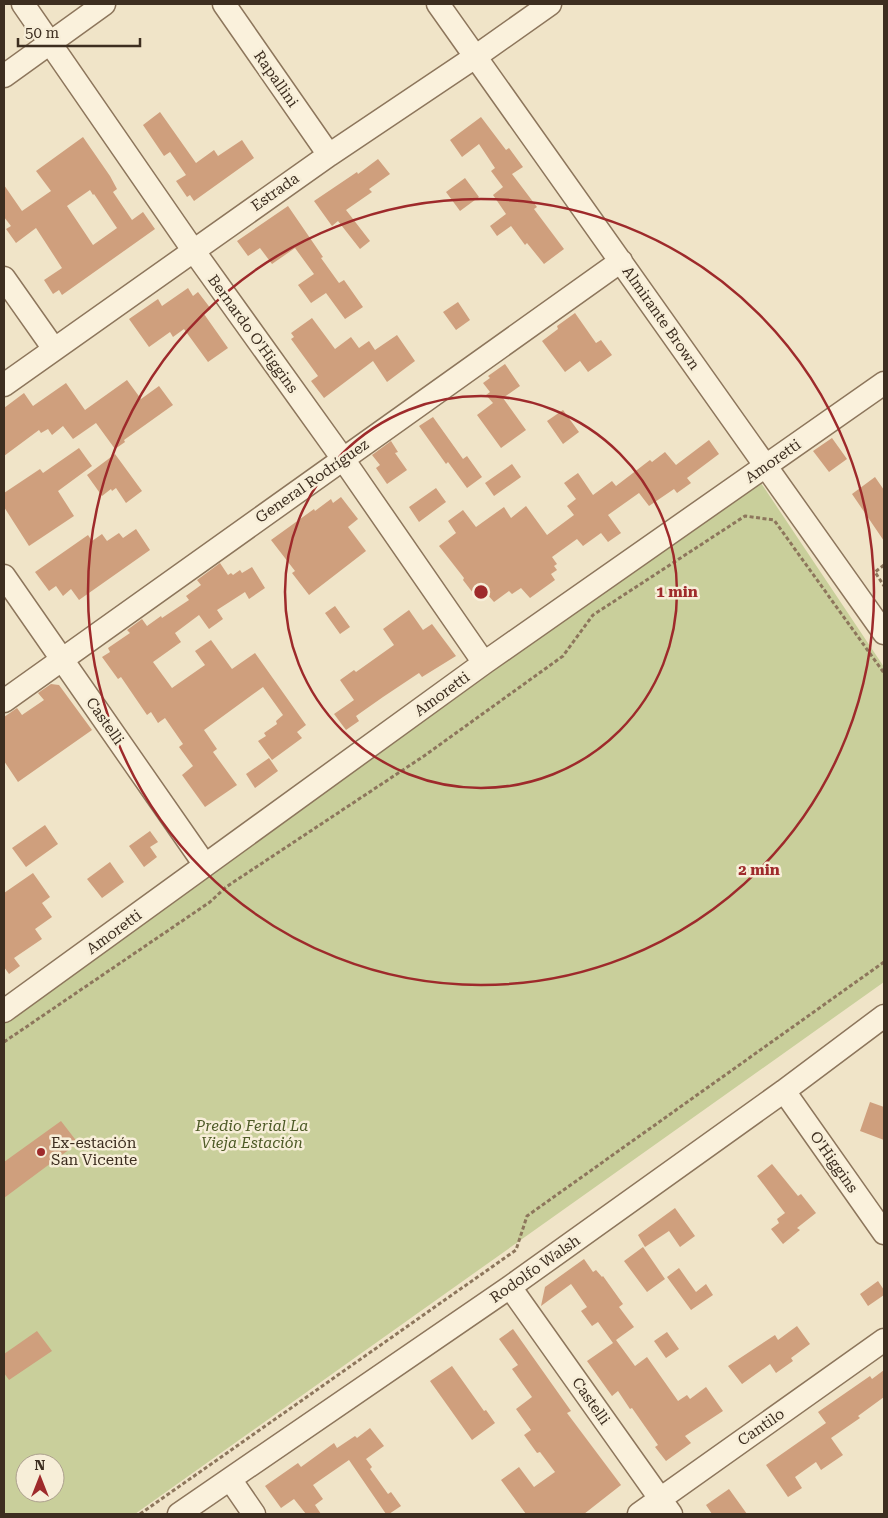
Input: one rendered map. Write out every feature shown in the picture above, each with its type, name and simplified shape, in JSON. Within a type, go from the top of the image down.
[{"type":"street","name":"Bernardo O'Higgins","points":[[22,4],[193,250],[343,459],[484,663]]},
{"type":"street","points":[[4,76],[104,4]]},
{"type":"street","name":"Rapallini","points":[[224,4],[329,155]]},
{"type":"street","name":"Almirante Brown","points":[[438,4],[884,633]]},
{"type":"street","name":"Estrada","points":[[4,385],[329,155],[476,57],[550,4]]},
{"type":"street","name":"General Rodríguez","points":[[4,701],[621,261]]},
{"type":"street","points":[[4,278],[54,349]]},
{"type":"street","name":"Amoretti","points":[[4,1012],[484,663],[884,383]]},
{"type":"street","name":"Castelli","points":[[4,576],[205,866]]},
{"type":"street","name":"Rodolfo Walsh","points":[[179,1514],[510,1288],[784,1091],[884,1016]]},
{"type":"street","name":"O'Higgins","points":[[784,1091],[884,1233]]},
{"type":"street","name":"Castelli","points":[[510,1288],[666,1506]]},
{"type":"street","name":"Cantilo","points":[[639,1514],[666,1506],[884,1340]]},
{"type":"street","points":[[230,1479],[254,1514]]},
{"type":"path","points":[[4,1042],[210,902],[226,887],[424,756],[563,656],[593,615],[745,516],[774,520],[884,672]]},
{"type":"path","points":[[884,565],[874,572],[884,586]]},
{"type":"path","points":[[140,1514],[516,1250],[527,1216],[884,962]]},
{"type":"green space","name":"Predio Ferial La Vieja Estación","points":[[761,483],[884,667],[884,982],[135,1514],[4,1514],[4,1013]]},
{"type":"building","points":[[160,112],[196,163],[214,150],[218,156],[242,140],[254,158],[194,201],[190,195],[187,197],[176,181],[186,175],[170,152],[164,156],[143,125]]},
{"type":"building","points":[[481,117],[506,150],[509,148],[523,167],[512,174],[537,207],[534,209],[564,249],[544,264],[527,243],[525,245],[511,226],[497,236],[490,226],[506,214],[493,195],[503,187],[491,171],[495,168],[479,144],[462,157],[450,140]]},
{"type":"building","points":[[83,137],[110,176],[117,189],[113,192],[132,220],[143,212],[155,229],[62,295],[59,290],[53,294],[44,280],[62,268],[36,228],[16,243],[6,229],[11,226],[4,217],[4,185],[22,211],[51,191],[36,171]],"holes":[[[90,190],[117,228],[93,245],[67,206]]]},
{"type":"building","points":[[378,159],[390,174],[369,189],[372,192],[346,210],[370,241],[360,249],[338,221],[332,226],[314,201],[357,172],[358,174]]},
{"type":"building","points":[[465,178],[479,197],[460,211],[446,192]]},
{"type":"building","points":[[288,206],[339,283],[344,280],[363,307],[345,319],[326,293],[311,303],[298,285],[314,274],[295,248],[272,264],[260,248],[248,256],[237,241]]},
{"type":"building","points":[[188,288],[193,296],[198,292],[211,309],[204,314],[228,348],[208,362],[184,329],[173,337],[170,332],[149,347],[129,319],[158,299],[162,306]]},
{"type":"building","points":[[458,302],[470,320],[456,330],[443,312]]},
{"type":"building","points":[[575,313],[596,343],[601,340],[612,355],[588,372],[580,361],[565,372],[542,341],[558,329],[557,326]]},
{"type":"building","points":[[312,318],[335,349],[351,337],[359,348],[369,341],[375,350],[397,335],[415,361],[387,382],[373,361],[324,398],[311,381],[318,376],[291,339],[294,337],[291,333]]},
{"type":"building","points":[[505,364],[520,386],[503,398],[526,430],[501,448],[477,415],[493,403],[486,395],[490,392],[483,383],[490,378],[488,376]]},
{"type":"building","points":[[127,380],[141,399],[159,386],[173,405],[124,440],[125,442],[115,449],[96,423],[73,439],[63,426],[52,435],[48,429],[41,433],[39,430],[4,456],[4,408],[24,393],[33,406],[66,383],[85,410]]},
{"type":"building","points":[[563,410],[579,432],[563,444],[547,421]]},
{"type":"building","points":[[433,417],[463,459],[467,456],[482,477],[467,488],[448,462],[446,464],[419,426]]},
{"type":"building","points":[[832,438],[847,459],[829,472],[813,451]]},
{"type":"building","points":[[709,440],[719,454],[687,478],[691,483],[677,493],[674,489],[649,506],[639,493],[608,515],[621,533],[608,542],[601,533],[583,546],[577,539],[552,557],[557,564],[554,566],[557,570],[551,574],[555,580],[530,598],[521,588],[512,594],[509,591],[494,602],[487,594],[482,598],[476,591],[473,593],[439,546],[456,533],[448,521],[463,510],[476,527],[504,507],[511,518],[526,506],[547,535],[574,515],[567,506],[576,499],[564,483],[578,473],[593,495],[612,481],[616,486],[650,460],[652,462],[665,452],[676,465]]},
{"type":"building","points":[[391,441],[398,452],[395,453],[407,470],[387,484],[376,468],[380,465],[372,455]]},
{"type":"building","points":[[79,448],[92,466],[58,491],[74,516],[29,546],[4,507],[4,493],[40,469],[43,473]]},
{"type":"building","points":[[115,454],[142,491],[126,503],[116,488],[112,491],[111,489],[102,496],[87,475]]},
{"type":"building","points":[[512,464],[521,477],[494,496],[485,483]]},
{"type":"building","points":[[875,477],[884,490],[884,541],[852,494]]},
{"type":"building","points":[[436,488],[446,502],[419,522],[409,507]]},
{"type":"building","points":[[341,497],[358,519],[348,527],[366,551],[309,595],[292,573],[295,571],[271,540],[314,509],[315,511],[331,499],[333,503]]},
{"type":"building","points":[[136,529],[150,550],[79,600],[71,589],[63,596],[56,586],[49,591],[35,572],[88,535],[92,541],[102,534],[107,541],[119,533],[123,538]]},
{"type":"building","points":[[220,563],[228,575],[231,573],[233,575],[240,570],[242,573],[252,567],[265,588],[249,599],[245,592],[217,610],[223,619],[209,629],[199,615],[175,633],[181,642],[153,662],[172,688],[205,665],[195,651],[211,640],[232,669],[255,653],[306,725],[297,732],[302,738],[272,760],[258,741],[266,736],[264,733],[277,724],[276,721],[283,715],[263,687],[204,730],[217,749],[213,752],[237,785],[205,807],[182,775],[193,766],[179,747],[183,744],[165,718],[158,723],[151,712],[147,715],[121,677],[118,679],[102,657],[110,652],[108,648],[130,633],[127,630],[142,619],[147,626],[189,600],[186,596],[201,585],[197,580]]},
{"type":"building","points":[[335,606],[350,627],[340,634],[325,613]]},
{"type":"building","points":[[409,610],[423,630],[432,624],[456,656],[422,677],[419,673],[383,697],[356,716],[359,721],[346,730],[334,714],[354,700],[340,680],[354,670],[356,672],[394,645],[383,629]]},
{"type":"building","points":[[51,684],[59,685],[92,730],[18,782],[4,761],[4,717],[17,708],[22,715],[44,700],[38,693]]},
{"type":"building","points":[[269,758],[278,771],[255,788],[246,774]]},
{"type":"building","points":[[45,825],[58,844],[26,867],[12,848]]},
{"type":"building","points":[[150,831],[158,842],[150,847],[157,857],[144,867],[129,846]]},
{"type":"building","points":[[110,862],[124,882],[102,898],[87,879]]},
{"type":"building","points":[[33,873],[50,897],[42,903],[52,917],[35,929],[42,939],[14,958],[20,966],[9,974],[4,967],[4,893]]},
{"type":"building","points":[[870,1102],[884,1107],[884,1140],[860,1131]]},
{"type":"building","name":"Ex-estación San Vicente","points":[[61,1121],[78,1143],[4,1198],[4,1162]]},
{"type":"building","points":[[772,1164],[798,1196],[801,1194],[816,1213],[797,1228],[800,1230],[783,1244],[771,1229],[779,1223],[777,1219],[785,1213],[757,1176]]},
{"type":"building","points":[[675,1208],[695,1236],[680,1247],[669,1231],[645,1247],[638,1235]]},
{"type":"building","points":[[643,1247],[665,1279],[647,1292],[624,1261]]},
{"type":"building","points":[[584,1259],[593,1272],[596,1270],[603,1276],[623,1304],[619,1307],[634,1327],[616,1340],[635,1366],[647,1357],[678,1401],[687,1395],[690,1399],[706,1387],[723,1411],[685,1436],[691,1443],[666,1461],[655,1447],[658,1445],[632,1408],[630,1409],[618,1391],[612,1396],[587,1361],[613,1343],[598,1322],[592,1326],[581,1311],[587,1307],[571,1284],[541,1306],[545,1287]]},
{"type":"building","points":[[679,1268],[696,1292],[706,1284],[713,1295],[691,1310],[667,1277]]},
{"type":"building","points":[[878,1281],[884,1290],[884,1295],[868,1306],[860,1294]]},
{"type":"building","points":[[797,1326],[810,1344],[791,1358],[793,1361],[776,1373],[770,1364],[742,1384],[728,1366],[775,1335],[778,1340]]},
{"type":"building","points":[[513,1329],[571,1411],[567,1413],[621,1485],[584,1514],[526,1514],[501,1480],[519,1467],[534,1487],[555,1472],[540,1452],[537,1453],[524,1435],[531,1430],[516,1409],[532,1397],[512,1369],[518,1365],[499,1339]]},
{"type":"building","points":[[37,1331],[52,1351],[9,1380],[4,1373],[4,1354]]},
{"type":"building","points":[[667,1332],[679,1349],[666,1358],[654,1341]]},
{"type":"building","points":[[452,1366],[484,1411],[486,1410],[495,1423],[472,1440],[430,1381]]},
{"type":"building","points":[[884,1370],[884,1397],[858,1416],[860,1418],[831,1438],[843,1455],[821,1470],[816,1462],[795,1477],[802,1488],[788,1497],[766,1465],[826,1423],[818,1412],[870,1376],[872,1379]]},
{"type":"building","points":[[370,1428],[384,1446],[366,1459],[372,1467],[370,1469],[388,1494],[391,1492],[401,1506],[389,1514],[386,1514],[349,1460],[313,1485],[323,1499],[315,1505],[321,1514],[306,1514],[294,1499],[281,1508],[265,1486],[298,1463],[301,1467],[334,1443],[337,1448],[355,1436],[357,1438]]},
{"type":"building","points":[[729,1489],[747,1514],[712,1514],[706,1505]]},
{"type":"place","name":"Ex-estación San Vicente","points":[[41,1152]]}]
